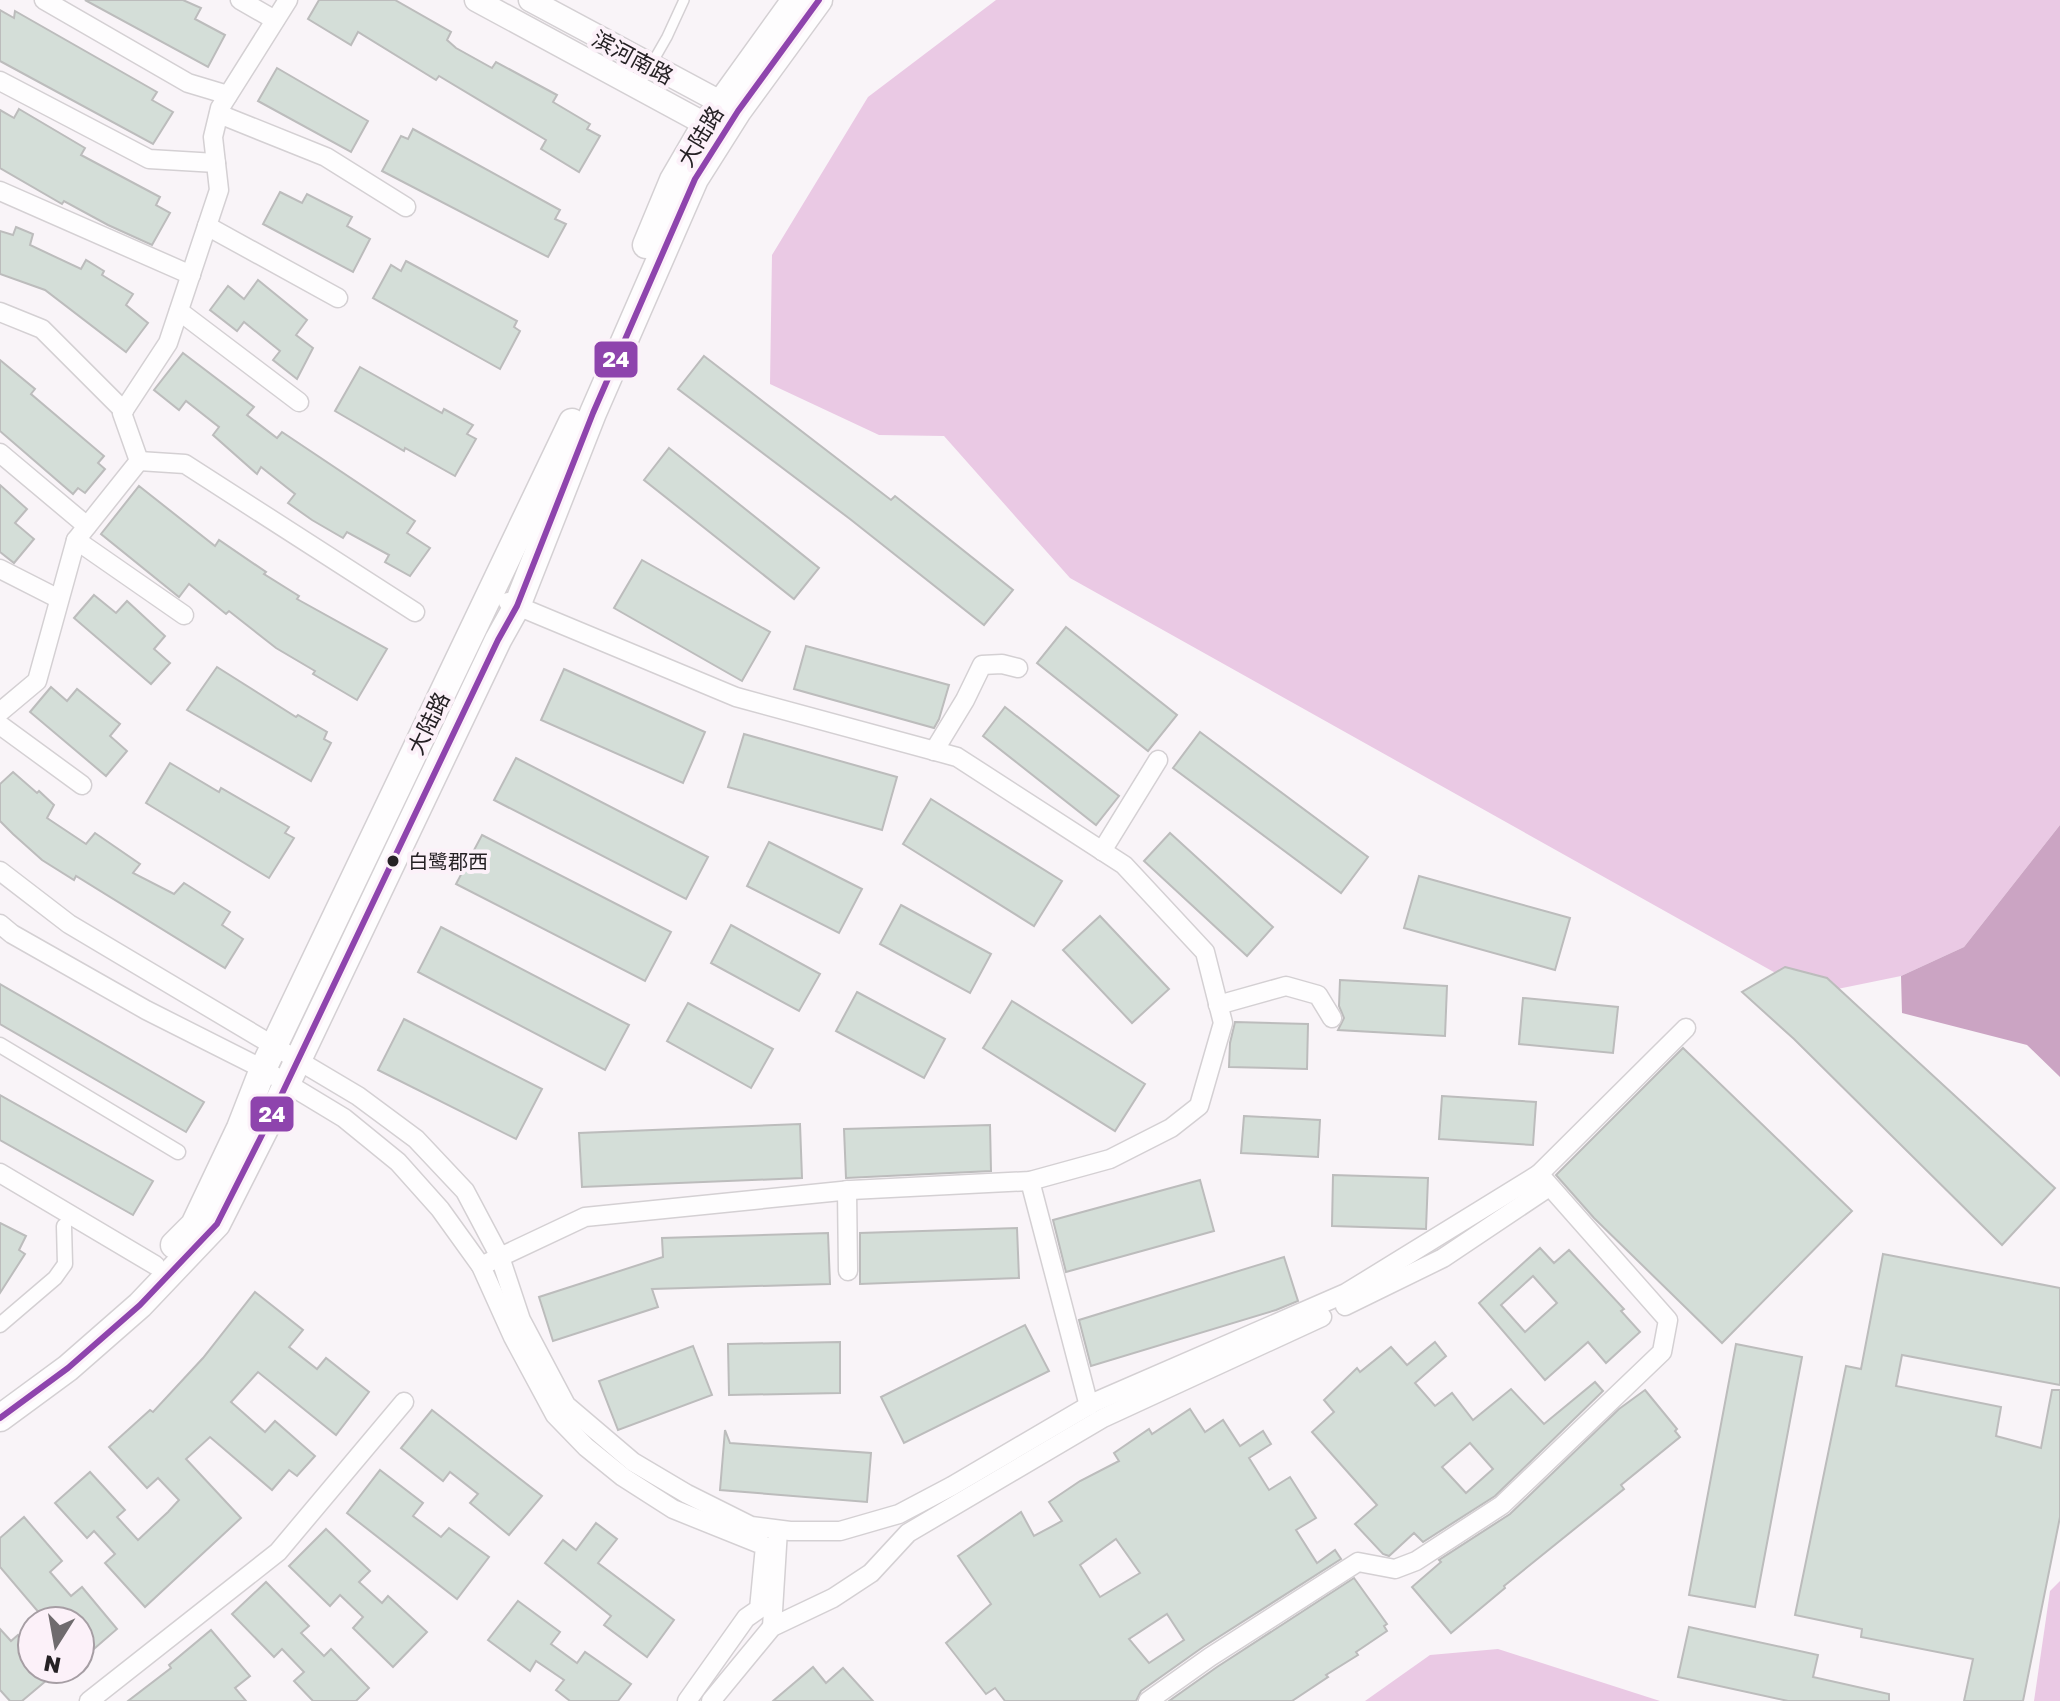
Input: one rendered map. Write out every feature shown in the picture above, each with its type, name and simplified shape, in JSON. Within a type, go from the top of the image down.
[{"type":"main road","name":"大陆路","points":[[0,1418],[68,1368],[140,1305],[217,1224],[517,606],[593,413],[722,118],[795,0]]},
{"type":"main road","name":"大陆路","points":[[0,1398],[100,1323],[194,1225],[240,1128],[274,1045],[571,425],[673,180],[819,0]]},
{"type":"street","points":[[44,0],[188,83],[228,95]]},
{"type":"street","points":[[240,0],[275,20]]},
{"type":"street","points":[[124,411],[168,343],[219,190],[213,137],[219,114],[288,0]]},
{"type":"street","points":[[476,0],[637,89],[722,118]]},
{"type":"street","name":"滨河南路","points":[[530,0],[650,66],[722,118]]},
{"type":"street","points":[[0,81],[149,159],[216,163]]},
{"type":"street","points":[[219,114],[326,157],[406,207]]},
{"type":"street","points":[[0,191],[191,275]]},
{"type":"street","points":[[207,226],[338,298]]},
{"type":"street","points":[[179,311],[299,402]]},
{"type":"street","points":[[0,312],[42,329],[124,411],[139,461]]},
{"type":"street","points":[[0,453],[81,533],[184,615]]},
{"type":"street","points":[[0,712],[37,681],[81,533],[139,461]]},
{"type":"street","points":[[139,461],[185,464],[415,612]]},
{"type":"street","points":[[0,569],[59,599]]},
{"type":"street","points":[[481,1266],[585,1217],[847,1190],[1030,1181],[1110,1159],[1171,1128],[1199,1106],[1223,1023],[1205,952],[1124,865],[957,757],[736,697],[490,596]]},
{"type":"street","points":[[934,751],[982,665],[1002,664],[1018,668]]},
{"type":"street","points":[[0,725],[82,785]]},
{"type":"street","points":[[1102,851],[1158,760]]},
{"type":"street","points":[[0,871],[69,924],[274,1045],[292,1072],[398,1162],[440,1209],[481,1266],[513,1337],[555,1415],[586,1447],[623,1477],[673,1509],[765,1546],[759,1609],[746,1618],[687,1701]]},
{"type":"street","points":[[0,924],[12,934],[146,1010],[263,1069],[292,1072],[358,1096],[416,1139],[465,1191],[500,1257],[521,1320],[566,1405],[633,1462],[751,1526],[778,1530],[840,1531],[899,1514],[1089,1406],[1346,1293],[1544,1180]]},
{"type":"street","points":[[1218,1005],[1286,986],[1318,995],[1332,1018]]},
{"type":"street","points":[[711,1701],[772,1627],[833,1598],[871,1573],[908,1533],[1103,1418],[1443,1258],[1544,1180],[1686,1028]]},
{"type":"street","points":[[0,1045],[178,1152]]},
{"type":"street","points":[[0,1173],[155,1265]]},
{"type":"street","points":[[1148,1701],[1210,1657],[1358,1562],[1395,1569],[1437,1550],[1502,1505],[1662,1352],[1668,1320],[1544,1180]]},
{"type":"street","points":[[1030,1181],[1089,1406]]},
{"type":"street","points":[[847,1190],[848,1271]]},
{"type":"street","points":[[0,1325],[55,1278],[65,1264],[64,1226]]},
{"type":"street","points":[[89,1701],[278,1552],[404,1402]]},
{"type":"street","points":[[772,1627],[778,1530]]},
{"type":"lane","points":[[637,89],[684,0]]},
{"type":"shaded area","points":[[996,0],[2060,0],[2060,825],[1964,947],[1901,976],[1813,994],[1070,578],[944,436],[879,435],[770,384],[772,255],[868,97]]},
{"type":"shaded area","points":[[2060,825],[2060,1077],[2027,1045],[1902,1013],[1901,976],[1964,947]]},
{"type":"shaded area","points":[[2060,1581],[2060,1701],[2034,1701],[2050,1591]]},
{"type":"shaded area","points":[[1498,1649],[1660,1701],[1365,1701],[1430,1655]]},
{"type":"building","points":[[85,0],[183,0],[201,8],[195,19],[225,35],[208,67]]},
{"type":"building","points":[[319,0],[395,0],[451,32],[447,40],[456,48],[492,68],[496,62],[557,95],[553,102],[590,124],[587,129],[600,136],[579,172],[541,149],[546,140],[439,76],[436,80],[358,32],[351,45],[308,19]]},
{"type":"building","points":[[0,10],[14,18],[15,11],[157,92],[152,100],[173,112],[153,144],[0,61]]},
{"type":"building","points":[[277,68],[368,121],[351,152],[258,101]]},
{"type":"building","points":[[19,109],[85,148],[81,155],[160,197],[156,205],[170,213],[152,245],[64,201],[62,204],[0,168],[0,110],[14,118]]},
{"type":"building","points":[[413,129],[560,210],[555,219],[566,224],[548,257],[382,171],[401,136],[408,139]]},
{"type":"building","points":[[280,192],[302,203],[307,194],[352,217],[347,226],[370,239],[353,272],[263,224]]},
{"type":"building","points":[[16,227],[33,234],[30,245],[81,269],[86,260],[104,271],[102,275],[133,294],[126,305],[148,323],[126,352],[45,290],[0,274],[0,231],[13,235]]},
{"type":"building","points":[[406,261],[517,321],[514,327],[520,331],[500,369],[373,298],[391,265],[401,271]]},
{"type":"building","points":[[258,280],[307,320],[296,335],[313,348],[297,379],[273,360],[280,351],[244,322],[237,331],[210,310],[228,286],[244,299]]},
{"type":"building","points":[[183,353],[254,407],[247,415],[277,438],[282,432],[415,521],[407,533],[430,548],[410,576],[385,562],[389,555],[347,532],[343,538],[288,503],[295,494],[261,467],[257,474],[213,435],[219,427],[186,401],[179,410],[154,390]]},
{"type":"building","points":[[704,356],[891,500],[895,496],[1013,590],[984,625],[678,389]]},
{"type":"building","points":[[0,360],[35,389],[31,394],[104,456],[98,463],[105,469],[85,493],[78,488],[73,494],[0,431]]},
{"type":"building","points":[[360,367],[442,413],[444,409],[473,425],[467,434],[476,439],[455,476],[335,411]]},
{"type":"building","points":[[669,448],[819,568],[794,599],[644,480]]},
{"type":"building","points":[[0,485],[27,509],[15,523],[34,539],[14,563],[0,552]]},
{"type":"building","points":[[139,486],[215,546],[219,540],[299,596],[297,599],[387,649],[357,700],[313,674],[315,671],[276,648],[229,611],[226,614],[189,584],[179,597],[101,534]]},
{"type":"building","points":[[642,560],[770,632],[742,681],[614,608]]},
{"type":"building","points":[[94,595],[116,613],[127,601],[165,636],[154,649],[170,663],[151,684],[74,618]]},
{"type":"building","points":[[1066,627],[1177,715],[1148,751],[1037,663]]},
{"type":"building","points":[[806,646],[949,685],[934,728],[794,689]]},
{"type":"building","points":[[217,667],[296,717],[298,715],[327,732],[324,739],[331,743],[311,781],[187,710]]},
{"type":"building","points":[[564,669],[705,732],[683,783],[541,720]]},
{"type":"building","points":[[51,687],[67,701],[77,689],[120,724],[110,736],[127,751],[106,776],[30,712]]},
{"type":"building","points":[[1005,707],[1119,796],[1096,825],[983,736]]},
{"type":"building","points":[[1200,732],[1368,857],[1341,893],[1173,768]]},
{"type":"building","points":[[744,734],[897,777],[882,830],[728,787]]},
{"type":"building","points":[[516,758],[708,857],[686,899],[494,800]]},
{"type":"building","points":[[170,763],[289,827],[285,833],[294,838],[269,878],[146,803]]},
{"type":"building","points":[[13,772],[54,805],[47,818],[86,844],[95,833],[140,864],[133,873],[174,894],[184,883],[230,912],[222,925],[243,939],[225,968],[76,876],[74,880],[42,860],[13,834],[0,821],[0,784]]},
{"type":"building","points":[[931,799],[1062,881],[1034,926],[903,844]]},
{"type":"building","points":[[1170,833],[1273,927],[1247,956],[1144,861]]},
{"type":"building","points":[[482,835],[671,932],[645,981],[456,884]]},
{"type":"building","points":[[769,842],[862,889],[839,933],[747,886]]},
{"type":"building","points":[[1419,876],[1570,918],[1555,970],[1404,928]]},
{"type":"building","points":[[901,905],[991,954],[970,993],[880,944]]},
{"type":"building","points":[[1100,916],[1169,989],[1132,1023],[1063,950]]},
{"type":"building","points":[[731,925],[820,974],[799,1011],[711,963]]},
{"type":"building","points":[[441,927],[629,1025],[605,1070],[418,972]]},
{"type":"building","points":[[1785,967],[1827,978],[2055,1188],[2002,1245],[1794,1039],[1742,992]]},
{"type":"building","points":[[1340,980],[1447,986],[1445,1036],[1338,1030],[1344,1018],[1339,1006]]},
{"type":"building","points":[[0,984],[204,1102],[186,1132],[0,1024]]},
{"type":"building","points":[[857,992],[945,1039],[924,1078],[836,1031]]},
{"type":"building","points":[[1523,998],[1618,1007],[1613,1053],[1519,1044]]},
{"type":"building","points":[[1012,1001],[1145,1084],[1115,1131],[983,1048]]},
{"type":"building","points":[[688,1003],[773,1049],[751,1088],[667,1041]]},
{"type":"building","points":[[404,1019],[542,1089],[516,1139],[378,1070]]},
{"type":"building","points":[[1235,1022],[1308,1024],[1307,1069],[1229,1067]]},
{"type":"building","points":[[1683,1048],[1852,1211],[1722,1343],[1594,1218],[1556,1175]]},
{"type":"building","points":[[0,1095],[153,1181],[133,1215],[0,1140]]},
{"type":"building","points":[[1442,1096],[1536,1102],[1533,1145],[1439,1139]]},
{"type":"building","points":[[1244,1116],[1320,1120],[1318,1157],[1241,1153]]},
{"type":"building","points":[[800,1124],[802,1178],[582,1187],[579,1133]]},
{"type":"building","points":[[990,1125],[991,1171],[846,1178],[844,1129]]},
{"type":"building","points":[[1333,1175],[1428,1178],[1426,1229],[1332,1226]]},
{"type":"building","points":[[1200,1180],[1214,1231],[1066,1272],[1053,1220]]},
{"type":"building","points":[[0,1223],[26,1236],[19,1250],[25,1254],[0,1293]]},
{"type":"building","points":[[1017,1228],[1019,1278],[860,1284],[860,1233]]},
{"type":"building","points":[[828,1233],[830,1284],[652,1289],[658,1307],[553,1341],[539,1297],[663,1257],[662,1238]]},
{"type":"building","points":[[1540,1248],[1554,1263],[1569,1250],[1624,1309],[1621,1311],[1640,1332],[1606,1363],[1588,1342],[1545,1380],[1479,1303]],"holes":[[[1533,1276],[1557,1303],[1525,1332],[1501,1305]]]},
{"type":"building","points":[[1883,1254],[2060,1288],[2060,1385],[1902,1355],[1896,1386],[2001,1407],[1996,1436],[2041,1448],[2052,1390],[2060,1390],[2060,1517],[2023,1701],[1964,1701],[1973,1659],[1861,1637],[1862,1629],[1795,1615],[1846,1366],[1861,1369]]},
{"type":"building","points":[[1284,1257],[1298,1301],[1091,1366],[1079,1320]]},
{"type":"building","points":[[255,1292],[303,1330],[289,1347],[317,1369],[326,1358],[369,1392],[336,1435],[258,1372],[231,1402],[265,1432],[275,1421],[315,1456],[297,1476],[289,1470],[272,1490],[210,1437],[186,1459],[241,1518],[145,1607],[105,1563],[115,1554],[94,1531],[87,1538],[55,1503],[90,1472],[125,1510],[117,1517],[138,1540],[168,1512],[179,1500],[158,1478],[147,1488],[109,1447],[150,1410],[153,1412],[203,1358]]},
{"type":"building","points":[[1025,1325],[1049,1371],[904,1443],[881,1397]]},
{"type":"building","points":[[840,1342],[840,1393],[729,1395],[728,1344]]},
{"type":"building","points":[[1435,1342],[1446,1356],[1415,1383],[1435,1406],[1452,1393],[1473,1420],[1511,1389],[1544,1424],[1595,1382],[1603,1391],[1495,1496],[1423,1542],[1414,1533],[1389,1556],[1383,1554],[1355,1524],[1377,1505],[1312,1432],[1334,1412],[1324,1400],[1357,1368],[1360,1372],[1391,1347],[1407,1365]],"holes":[[[1470,1443],[1493,1469],[1466,1493],[1442,1467]]]},
{"type":"building","points":[[1736,1344],[1802,1357],[1755,1607],[1689,1595]]},
{"type":"building","points":[[693,1346],[712,1395],[618,1430],[599,1381]]},
{"type":"building","points":[[1645,1390],[1680,1437],[1621,1485],[1624,1489],[1451,1633],[1412,1587],[1441,1562],[1439,1560],[1510,1514],[1619,1409]]},
{"type":"building","points":[[1190,1409],[1205,1432],[1223,1420],[1240,1446],[1263,1431],[1271,1444],[1249,1458],[1269,1490],[1290,1477],[1316,1518],[1296,1530],[1317,1563],[1335,1550],[1341,1559],[1203,1647],[1141,1691],[1136,1701],[1005,1701],[995,1688],[986,1694],[946,1643],[991,1604],[958,1556],[1021,1512],[1034,1536],[1062,1521],[1049,1502],[1080,1481],[1119,1461],[1114,1453],[1149,1429],[1152,1434]],"holes":[[[1116,1539],[1140,1573],[1100,1597],[1080,1565]],[[1167,1614],[1184,1640],[1149,1663],[1129,1639]]]},
{"type":"building","points":[[432,1410],[542,1496],[509,1535],[470,1503],[478,1494],[450,1472],[443,1481],[401,1448]]},
{"type":"building","points":[[725,1430],[730,1443],[871,1453],[867,1502],[720,1490]]},
{"type":"building","points":[[380,1470],[423,1503],[413,1516],[441,1537],[449,1528],[489,1557],[457,1599],[347,1513]]},
{"type":"building","points":[[24,1517],[62,1561],[50,1572],[71,1596],[82,1587],[117,1629],[96,1647],[96,1605],[32,1605],[0,1567],[0,1538]]},
{"type":"building","points":[[596,1523],[617,1539],[598,1563],[674,1620],[647,1657],[604,1625],[611,1616],[545,1563],[563,1540],[576,1550]]},
{"type":"building","points":[[326,1529],[370,1571],[359,1582],[382,1603],[388,1596],[427,1632],[393,1667],[353,1628],[363,1617],[340,1595],[330,1606],[289,1566]]},
{"type":"building","points":[[1354,1578],[1387,1624],[1384,1626],[1387,1631],[1292,1701],[1169,1701],[1217,1667]]},
{"type":"building","points":[[266,1582],[309,1626],[301,1633],[324,1656],[331,1649],[369,1688],[356,1701],[313,1701],[294,1681],[304,1672],[282,1649],[274,1657],[232,1614]]},
{"type":"building","points":[[518,1601],[560,1632],[551,1644],[577,1663],[585,1652],[631,1684],[618,1701],[570,1701],[556,1690],[564,1680],[536,1661],[530,1671],[488,1640]]},
{"type":"building","points":[[1689,1627],[1818,1655],[1813,1677],[1889,1694],[1889,1701],[1788,1701],[1678,1677]]},
{"type":"building","points":[[0,1629],[11,1641],[16,1637],[16,1685],[41,1685],[22,1701],[10,1701],[0,1690]]},
{"type":"building","points":[[211,1630],[250,1676],[235,1688],[246,1701],[128,1701],[171,1668],[169,1665]]},
{"type":"building","points":[[813,1667],[826,1683],[843,1668],[873,1701],[773,1701]]},
{"type":"transit line","name":"24","points":[[0,1418],[68,1368],[140,1305],[217,1224],[517,606],[593,413],[695,179],[738,111],[819,0]]},
{"type":"place","name":"白鹭郡西","points":[[393,861]]}]
